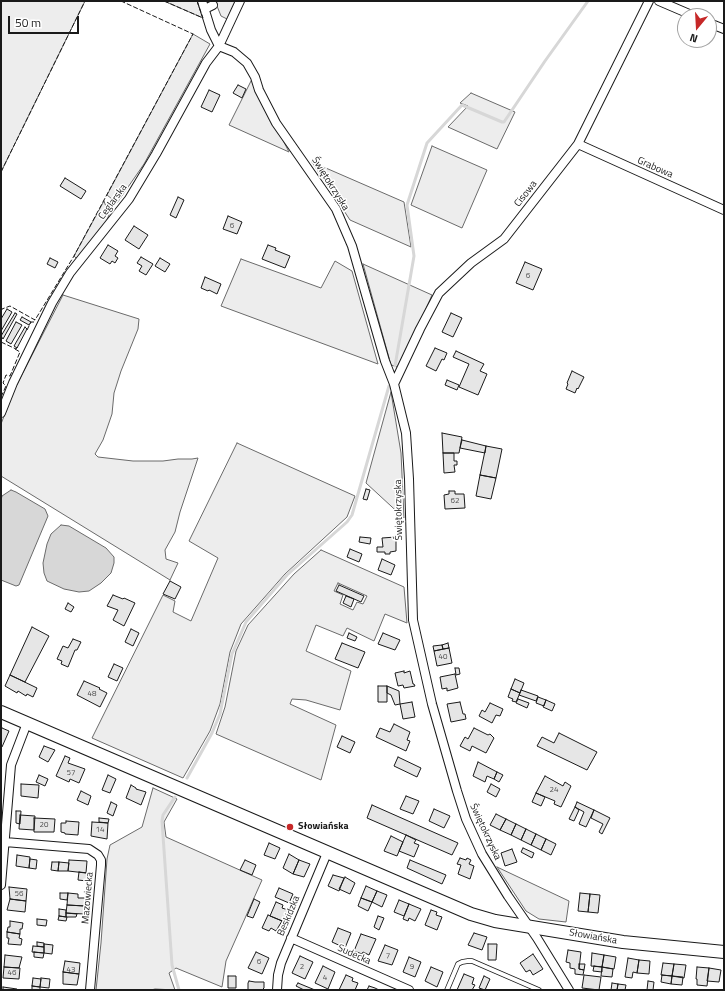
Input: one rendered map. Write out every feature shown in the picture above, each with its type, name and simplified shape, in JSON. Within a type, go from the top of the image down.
[{"type":"street","name":"Ceglarska","points":[[1,413],[19,370],[52,303],[70,273],[130,199],[206,63],[219,46],[240,1]]},
{"type":"street","name":"Cisowa","points":[[395,382],[420,328],[439,293],[471,263],[504,238],[578,144],[649,1]]},
{"type":"street","points":[[659,1],[677,9]]},
{"type":"street","points":[[213,5],[204,5],[211,30],[219,46]]},
{"type":"street","name":"Świętokrzyska","points":[[219,46],[234,52],[247,63],[255,76],[259,90],[276,123],[336,209],[352,246],[385,361],[395,382],[406,433],[409,479],[413,620],[432,704],[466,819],[482,854],[569,990]]},
{"type":"street","name":"Grabowa","points":[[578,144],[724,210]]},
{"type":"street","name":"Słowiańska","points":[[1,712],[471,914],[495,921],[623,942],[724,952]]},
{"type":"street","points":[[1,885],[11,765],[27,723]]},
{"type":"street","name":"Mazowiecka","points":[[5,842],[89,849],[98,854],[101,860],[101,865],[90,990]]},
{"type":"street","name":"Beskidzka","points":[[277,990],[278,975],[281,963],[327,853]]},
{"type":"street","name":"Sudecka","points":[[291,938],[410,990]]},
{"type":"lane","points":[[447,990],[458,964],[468,961],[472,961],[539,990]]},
{"type":"shaded area","points":[[1,1],[85,1],[1,172]]},
{"type":"shaded area","points":[[164,1],[197,1],[203,18]]},
{"type":"shaded area","points":[[215,1],[236,1],[227,19],[221,16]]},
{"type":"shaded area","points":[[193,34],[210,44],[144,164],[117,203],[107,195]]},
{"type":"shaded area","points":[[252,79],[289,152],[229,125]]},
{"type":"shaded area","points":[[471,93],[515,112],[497,149],[448,127],[468,106],[460,103]]},
{"type":"shaded area","points":[[432,146],[487,170],[462,228],[411,205]]},
{"type":"shaded area","points":[[312,162],[404,202],[411,247],[350,220]]},
{"type":"shaded area","points":[[104,201],[109,215],[106,222],[77,259],[74,256]]},
{"type":"shaded area","points":[[241,259],[321,288],[335,261],[352,271],[378,364],[221,306]]},
{"type":"shaded area","points":[[363,264],[432,295],[401,365],[398,367],[391,365]]},
{"type":"shaded area","points":[[63,295],[139,319],[138,329],[114,393],[112,414],[103,440],[95,454],[98,457],[133,461],[163,461],[198,458],[175,532],[165,550],[166,559],[178,563],[170,580],[1,476],[1,424],[14,390]]},
{"type":"shaded area","points":[[391,392],[401,453],[404,518],[366,483]]},
{"type":"shaded area","points":[[237,443],[355,496],[347,517],[285,574],[241,624],[230,652],[220,704],[210,731],[183,778],[92,738],[163,595],[175,601],[173,612],[191,621],[218,558],[189,541]]},
{"type":"shaded area","points":[[11,490],[45,509],[48,516],[19,585],[16,586],[1,580],[1,500],[2,496]]},
{"type":"shaded area","points":[[61,525],[69,526],[106,548],[114,557],[111,573],[101,583],[89,591],[79,592],[64,589],[47,581],[43,563],[47,544],[51,534]]},
{"type":"shaded area","points":[[321,550],[404,587],[407,623],[385,614],[374,641],[347,628],[343,636],[316,625],[306,651],[351,671],[340,710],[306,700],[292,699],[290,704],[336,725],[321,780],[216,734],[225,707],[236,651],[248,625],[294,574]],"holes":[[[338,583],[367,596],[363,604],[357,602],[353,610],[340,604],[343,595],[334,591]]]},
{"type":"shaded area","points":[[153,788],[177,799],[164,822],[166,837],[262,880],[226,961],[222,987],[176,968],[169,973],[175,990],[96,990],[107,859],[110,845],[142,827]]},
{"type":"shaded area","points":[[497,867],[569,901],[566,922],[539,919],[526,911]]},
{"type":"building","points":[[238,85],[246,89],[242,98],[233,93]]},
{"type":"building","points":[[209,90],[220,95],[212,112],[201,107]]},
{"type":"building","points":[[65,178],[86,191],[81,199],[60,186]]},
{"type":"building","points":[[178,197],[184,200],[176,218],[170,215]]},
{"type":"building","points":[[228,216],[242,222],[237,234],[223,229]]},
{"type":"building","points":[[134,226],[148,235],[139,249],[125,240]]},
{"type":"building","points":[[108,245],[118,251],[115,256],[118,258],[115,263],[112,261],[110,264],[100,258]]},
{"type":"building","points":[[268,245],[276,248],[275,250],[290,256],[285,268],[262,259]]},
{"type":"building","points":[[141,257],[153,264],[146,275],[139,271],[142,266],[137,263]]},
{"type":"building","points":[[50,258],[58,262],[55,268],[47,264]]},
{"type":"building","points":[[160,258],[170,264],[165,272],[155,266]]},
{"type":"building","points":[[525,262],[542,269],[533,290],[516,283]]},
{"type":"building","points":[[205,277],[221,284],[217,294],[201,288]]},
{"type":"building","points":[[7,309],[12,312],[1,331],[1,319]]},
{"type":"building","points":[[15,313],[17,314],[3,339],[1,336]]},
{"type":"building","points":[[451,313],[462,318],[453,337],[442,332]]},
{"type":"building","points":[[22,317],[31,322],[29,325],[20,320]]},
{"type":"building","points":[[16,322],[22,325],[11,344],[6,341]]},
{"type":"building","points":[[25,327],[27,329],[17,348],[14,346]]},
{"type":"building","points":[[435,348],[447,353],[436,371],[426,366]]},
{"type":"building","points":[[456,351],[484,364],[480,371],[487,374],[478,395],[459,387],[469,364],[453,357]]},
{"type":"building","points":[[572,371],[584,377],[575,393],[566,389]]},
{"type":"building","points":[[447,380],[459,385],[457,390],[445,385]]},
{"type":"building","points":[[442,433],[462,437],[459,453],[443,453]]},
{"type":"building","points":[[462,440],[486,446],[485,453],[460,448]]},
{"type":"building","points":[[486,446],[502,449],[496,478],[480,475]]},
{"type":"building","points":[[443,453],[454,453],[454,461],[457,461],[457,465],[454,465],[455,472],[444,473]]},
{"type":"building","points":[[480,475],[496,478],[491,499],[476,496]]},
{"type":"building","points":[[366,489],[370,490],[367,500],[363,499]]},
{"type":"building","points":[[449,491],[455,491],[455,494],[464,494],[465,508],[445,509],[444,495],[449,494]]},
{"type":"building","points":[[360,537],[371,538],[370,544],[359,542]]},
{"type":"building","points":[[396,537],[396,551],[390,552],[390,554],[385,554],[385,552],[377,552],[377,547],[383,547],[382,538]]},
{"type":"building","points":[[350,549],[362,554],[359,562],[347,557]]},
{"type":"building","points":[[382,559],[395,565],[391,575],[378,570]]},
{"type":"building","points":[[170,581],[181,587],[175,599],[163,594]]},
{"type":"building","points":[[339,585],[364,596],[361,602],[336,591]]},
{"type":"building","points":[[113,595],[135,603],[124,626],[113,620],[118,610],[107,606]]},
{"type":"building","points":[[346,596],[354,599],[351,607],[343,603]]},
{"type":"building","points":[[68,603],[74,607],[71,612],[65,609]]},
{"type":"building","points":[[32,627],[49,636],[25,682],[10,675]]},
{"type":"building","points":[[131,629],[139,633],[133,646],[125,642]]},
{"type":"building","points":[[349,633],[357,637],[355,641],[347,638]]},
{"type":"building","points":[[383,633],[400,640],[395,650],[378,644]]},
{"type":"building","points":[[73,639],[81,642],[77,650],[75,650],[68,667],[61,664],[62,661],[57,659],[63,646],[68,648]]},
{"type":"building","points":[[342,643],[365,652],[358,668],[335,659]]},
{"type":"building","points":[[448,643],[449,648],[443,649],[442,645]]},
{"type":"building","points":[[442,645],[443,649],[434,651],[433,646]]},
{"type":"building","points":[[449,648],[452,663],[437,666],[434,651]]},
{"type":"building","points":[[114,664],[123,668],[117,681],[108,677]]},
{"type":"building","points":[[455,668],[459,668],[460,674],[456,675]]},
{"type":"building","points":[[404,671],[404,673],[410,671],[413,684],[415,686],[404,688],[403,685],[398,686],[395,673]]},
{"type":"building","points":[[455,674],[458,688],[447,691],[447,688],[442,689],[440,677]]},
{"type":"building","points":[[10,675],[37,688],[33,697],[27,694],[26,696],[18,691],[17,693],[5,686]]},
{"type":"building","points":[[515,679],[524,683],[520,693],[511,689]]},
{"type":"building","points":[[84,681],[107,693],[100,707],[77,695]]},
{"type":"building","points":[[378,686],[387,686],[387,702],[378,702]]},
{"type":"building","points":[[387,686],[399,691],[400,704],[395,705],[391,695],[387,693]]},
{"type":"building","points":[[511,689],[520,693],[516,702],[512,701],[513,699],[508,697]]},
{"type":"building","points":[[521,690],[538,696],[536,701],[519,695]]},
{"type":"building","points":[[538,697],[546,700],[544,706],[536,703]]},
{"type":"building","points":[[518,699],[529,703],[527,708],[516,703]]},
{"type":"building","points":[[546,700],[555,704],[552,711],[543,707]]},
{"type":"building","points":[[412,702],[415,717],[403,719],[400,704]]},
{"type":"building","points":[[460,702],[466,719],[451,722],[447,704]]},
{"type":"building","points":[[490,703],[503,709],[500,716],[496,715],[492,723],[479,716],[482,710],[485,712]]},
{"type":"building","points":[[394,724],[410,732],[407,740],[410,741],[406,751],[376,737],[380,728],[390,732]]},
{"type":"building","points":[[2,728],[9,731],[2,747],[1,729]]},
{"type":"building","points":[[474,728],[488,735],[490,734],[494,738],[486,753],[472,746],[470,751],[460,746],[465,737],[468,739]]},
{"type":"building","points":[[559,733],[597,752],[587,770],[537,746],[542,737],[554,743]]},
{"type":"building","points":[[342,736],[355,742],[350,753],[337,747]]},
{"type":"building","points":[[44,746],[55,750],[48,762],[39,757]]},
{"type":"building","points":[[65,756],[70,758],[68,763],[85,769],[79,783],[70,779],[69,782],[56,776]]},
{"type":"building","points":[[398,757],[421,768],[417,777],[394,766]]},
{"type":"building","points":[[478,762],[497,772],[494,779],[487,776],[485,782],[473,776]]},
{"type":"building","points":[[497,772],[503,775],[499,782],[494,779]]},
{"type":"building","points":[[39,775],[48,779],[45,786],[36,782]]},
{"type":"building","points":[[108,775],[116,779],[110,793],[102,790]]},
{"type":"building","points":[[545,776],[563,786],[565,782],[571,786],[561,807],[554,804],[555,801],[536,793]]},
{"type":"building","points":[[21,784],[39,785],[38,798],[21,796]]},
{"type":"building","points":[[491,784],[500,789],[496,797],[487,792]]},
{"type":"building","points":[[131,785],[136,789],[146,792],[141,805],[126,798]]},
{"type":"building","points":[[81,791],[91,796],[88,805],[77,800]]},
{"type":"building","points":[[536,793],[545,797],[541,806],[532,802]]},
{"type":"building","points":[[406,796],[419,801],[413,814],[400,809]]},
{"type":"building","points":[[111,802],[117,805],[113,816],[107,813]]},
{"type":"building","points":[[577,802],[594,810],[586,827],[579,824],[584,812],[575,807]]},
{"type":"building","points":[[372,805],[458,843],[452,855],[367,818]]},
{"type":"building","points":[[575,807],[579,810],[574,821],[569,819]]},
{"type":"building","points":[[434,809],[450,816],[444,828],[429,821]]},
{"type":"building","points":[[594,810],[610,818],[602,834],[599,832],[603,824],[591,818]]},
{"type":"building","points":[[16,811],[21,811],[20,824],[16,823]]},
{"type":"building","points":[[496,814],[506,819],[500,830],[490,825]]},
{"type":"building","points":[[20,815],[35,816],[34,830],[19,829]]},
{"type":"building","points":[[34,818],[55,819],[54,832],[34,832]]},
{"type":"building","points":[[99,818],[109,819],[108,823],[99,822]]},
{"type":"building","points":[[506,819],[516,824],[511,835],[500,830]]},
{"type":"building","points":[[66,821],[79,822],[78,835],[65,834],[61,832],[61,823],[66,823]]},
{"type":"building","points":[[92,822],[108,823],[107,839],[91,836]]},
{"type":"building","points":[[516,824],[526,829],[521,840],[511,835]]},
{"type":"building","points":[[526,829],[536,834],[531,845],[521,840]]},
{"type":"building","points":[[536,834],[546,839],[541,850],[531,845]]},
{"type":"building","points":[[406,835],[416,840],[414,843],[419,845],[414,857],[399,851]]},
{"type":"building","points":[[391,836],[403,842],[397,856],[384,851]]},
{"type":"building","points":[[546,839],[556,844],[551,855],[541,850]]},
{"type":"building","points":[[269,843],[280,848],[275,859],[264,855]]},
{"type":"building","points":[[523,848],[534,853],[532,858],[521,852]]},
{"type":"building","points":[[512,849],[517,862],[505,866],[501,853]]},
{"type":"building","points":[[289,854],[299,860],[293,874],[283,868]]},
{"type":"building","points":[[17,855],[30,857],[29,868],[16,866]]},
{"type":"building","points":[[460,858],[466,860],[467,858],[471,860],[469,864],[474,866],[470,879],[458,874],[461,865],[457,864]]},
{"type":"building","points":[[30,859],[37,860],[36,869],[29,868]]},
{"type":"building","points":[[69,860],[87,861],[86,873],[68,871]]},
{"type":"building","points":[[245,860],[256,865],[252,875],[240,870]]},
{"type":"building","points":[[299,860],[310,864],[304,877],[293,874]]},
{"type":"building","points":[[410,860],[446,875],[442,884],[407,868]]},
{"type":"building","points":[[52,862],[59,862],[58,871],[51,870]]},
{"type":"building","points":[[59,862],[69,863],[68,871],[58,871]]},
{"type":"building","points":[[79,872],[88,873],[87,881],[78,880]]},
{"type":"building","points":[[333,875],[344,878],[339,891],[328,886]]},
{"type":"building","points":[[345,877],[355,883],[350,894],[339,889]]},
{"type":"building","points":[[366,886],[377,891],[372,902],[361,898]]},
{"type":"building","points":[[9,887],[27,889],[26,901],[10,899]]},
{"type":"building","points":[[279,888],[293,894],[289,903],[275,897]]},
{"type":"building","points":[[377,891],[387,895],[382,907],[372,902]]},
{"type":"building","points":[[60,893],[68,893],[67,900],[60,899]]},
{"type":"building","points":[[68,893],[78,894],[78,898],[86,898],[85,906],[67,905]]},
{"type":"building","points":[[580,893],[590,894],[588,912],[578,911]]},
{"type":"building","points":[[590,894],[600,895],[598,913],[588,912]]},
{"type":"building","points":[[361,898],[372,902],[368,911],[358,906]]},
{"type":"building","points":[[10,899],[26,901],[25,912],[7,910]]},
{"type":"building","points":[[254,899],[260,902],[253,918],[247,916]]},
{"type":"building","points":[[399,900],[409,904],[404,916],[394,912]]},
{"type":"building","points":[[276,902],[283,905],[282,908],[288,910],[285,922],[270,916]]},
{"type":"building","points":[[409,904],[421,909],[415,921],[409,918],[408,921],[403,919]]},
{"type":"building","points":[[67,905],[85,906],[84,914],[66,913]]},
{"type":"building","points":[[59,909],[66,910],[66,917],[59,916]]},
{"type":"building","points":[[431,910],[437,912],[436,915],[442,917],[437,930],[425,925]]},
{"type":"building","points":[[66,913],[77,914],[76,917],[66,917]]},
{"type":"building","points":[[268,915],[282,921],[276,931],[271,928],[269,931],[262,928]]},
{"type":"building","points":[[59,916],[67,917],[66,921],[58,920]]},
{"type":"building","points":[[378,916],[384,918],[379,930],[374,927]]},
{"type":"building","points":[[37,919],[47,920],[46,926],[37,925]]},
{"type":"building","points":[[10,921],[23,923],[22,929],[20,929],[20,934],[7,932],[8,927],[10,927]]},
{"type":"building","points":[[338,928],[351,933],[345,948],[332,942]]},
{"type":"building","points":[[7,932],[20,934],[19,938],[22,939],[21,945],[8,944],[9,938],[7,938]]},
{"type":"building","points":[[474,933],[487,937],[482,950],[468,945]]},
{"type":"building","points":[[361,934],[376,939],[369,955],[363,952],[362,954],[354,951]]},
{"type":"building","points":[[37,942],[44,943],[44,947],[37,946]]},
{"type":"building","points":[[44,944],[53,945],[52,954],[44,953]]},
{"type":"building","points":[[488,944],[497,944],[496,960],[488,960]]},
{"type":"building","points":[[385,945],[398,950],[392,965],[378,961]]},
{"type":"building","points":[[33,946],[44,947],[44,953],[32,952]]},
{"type":"building","points":[[568,950],[581,952],[579,969],[584,970],[583,975],[575,974],[575,969],[570,968],[570,963],[566,962]]},
{"type":"building","points":[[34,952],[44,953],[43,958],[34,957]]},
{"type":"building","points":[[256,952],[269,958],[262,974],[248,968]]},
{"type":"building","points":[[592,953],[604,955],[602,967],[591,966]]},
{"type":"building","points":[[533,954],[543,969],[533,975],[530,970],[526,972],[520,963]]},
{"type":"building","points":[[5,955],[22,957],[19,968],[4,967]]},
{"type":"building","points":[[604,955],[616,957],[614,969],[602,967]]},
{"type":"building","points":[[300,956],[313,962],[305,979],[292,973]]},
{"type":"building","points":[[409,957],[421,962],[415,977],[403,972]]},
{"type":"building","points":[[628,958],[639,960],[637,973],[633,972],[632,978],[625,977]]},
{"type":"building","points":[[639,960],[650,961],[649,974],[637,973]]},
{"type":"building","points":[[65,961],[80,963],[79,974],[63,972]]},
{"type":"building","points":[[663,963],[674,964],[672,976],[661,975]]},
{"type":"building","points":[[579,964],[585,964],[584,970],[579,969]]},
{"type":"building","points":[[674,964],[686,965],[684,978],[672,976]]},
{"type":"building","points":[[323,966],[335,972],[328,989],[315,983]]},
{"type":"building","points":[[594,966],[602,967],[602,972],[593,971]]},
{"type":"building","points":[[4,967],[20,968],[19,979],[3,978]]},
{"type":"building","points":[[431,967],[443,972],[437,987],[425,981]]},
{"type":"building","points":[[602,967],[613,969],[612,977],[601,976]]},
{"type":"building","points":[[697,967],[709,968],[707,986],[697,985]]},
{"type":"building","points":[[709,968],[721,970],[719,982],[707,981]]},
{"type":"building","points":[[63,972],[79,974],[77,985],[63,984]]},
{"type":"building","points":[[464,974],[474,978],[472,984],[475,985],[472,990],[457,990]]},
{"type":"building","points":[[346,975],[353,978],[352,981],[358,983],[355,990],[339,990]]},
{"type":"building","points":[[584,975],[601,977],[599,990],[582,988]]},
{"type":"building","points":[[662,975],[672,976],[671,984],[661,982]]},
{"type":"building","points":[[228,976],[236,976],[236,988],[228,988]]},
{"type":"building","points":[[484,976],[490,979],[485,990],[479,988]]},
{"type":"building","points":[[672,976],[683,977],[682,985],[671,984]]},
{"type":"building","points":[[33,978],[41,979],[40,987],[32,986]]},
{"type":"building","points":[[41,978],[50,979],[49,988],[40,987]]},
{"type":"building","points":[[249,981],[264,982],[264,988],[262,990],[248,990]]},
{"type":"building","points":[[648,981],[654,982],[653,990],[647,990]]},
{"type":"building","points":[[298,983],[315,990],[304,990],[296,986]]},
{"type":"building","points":[[612,983],[618,984],[617,990],[611,990]]},
{"type":"building","points":[[618,984],[626,985],[625,990],[617,990]]},
{"type":"building","points":[[32,986],[40,987],[40,990],[32,990]]},
{"type":"building","points":[[369,986],[375,988],[379,990],[367,990]]},
{"type":"building","points":[[3,987],[17,989],[17,990],[3,990]]},
{"type":"waterway","points":[[395,366],[414,256],[407,205],[427,143],[462,105],[504,122],[588,1]]},
{"type":"waterway","points":[[187,778],[212,733],[220,714],[232,654],[246,622],[287,575],[347,522],[352,515],[389,386]]},
{"type":"waterway","points":[[175,797],[163,815],[162,821],[172,965],[179,990]]},
{"type":"fence","points":[[1,172],[85,1]]},
{"type":"fence","points":[[1,311],[2,309],[10,306],[35,320],[74,256],[193,34],[121,1]]},
{"type":"fence","points":[[164,1],[203,18]]},
{"type":"fence","points":[[197,1],[203,18]]},
{"type":"fence","points":[[27,330],[31,322],[34,322],[34,319]]},
{"type":"fence","points":[[1,342],[16,349],[18,346]]},
{"type":"fence","points":[[1,397],[6,386],[3,383],[6,375],[10,376],[20,352],[15,349]]},
{"type":"place","name":"Słowiańska","points":[[290,827]]}]
